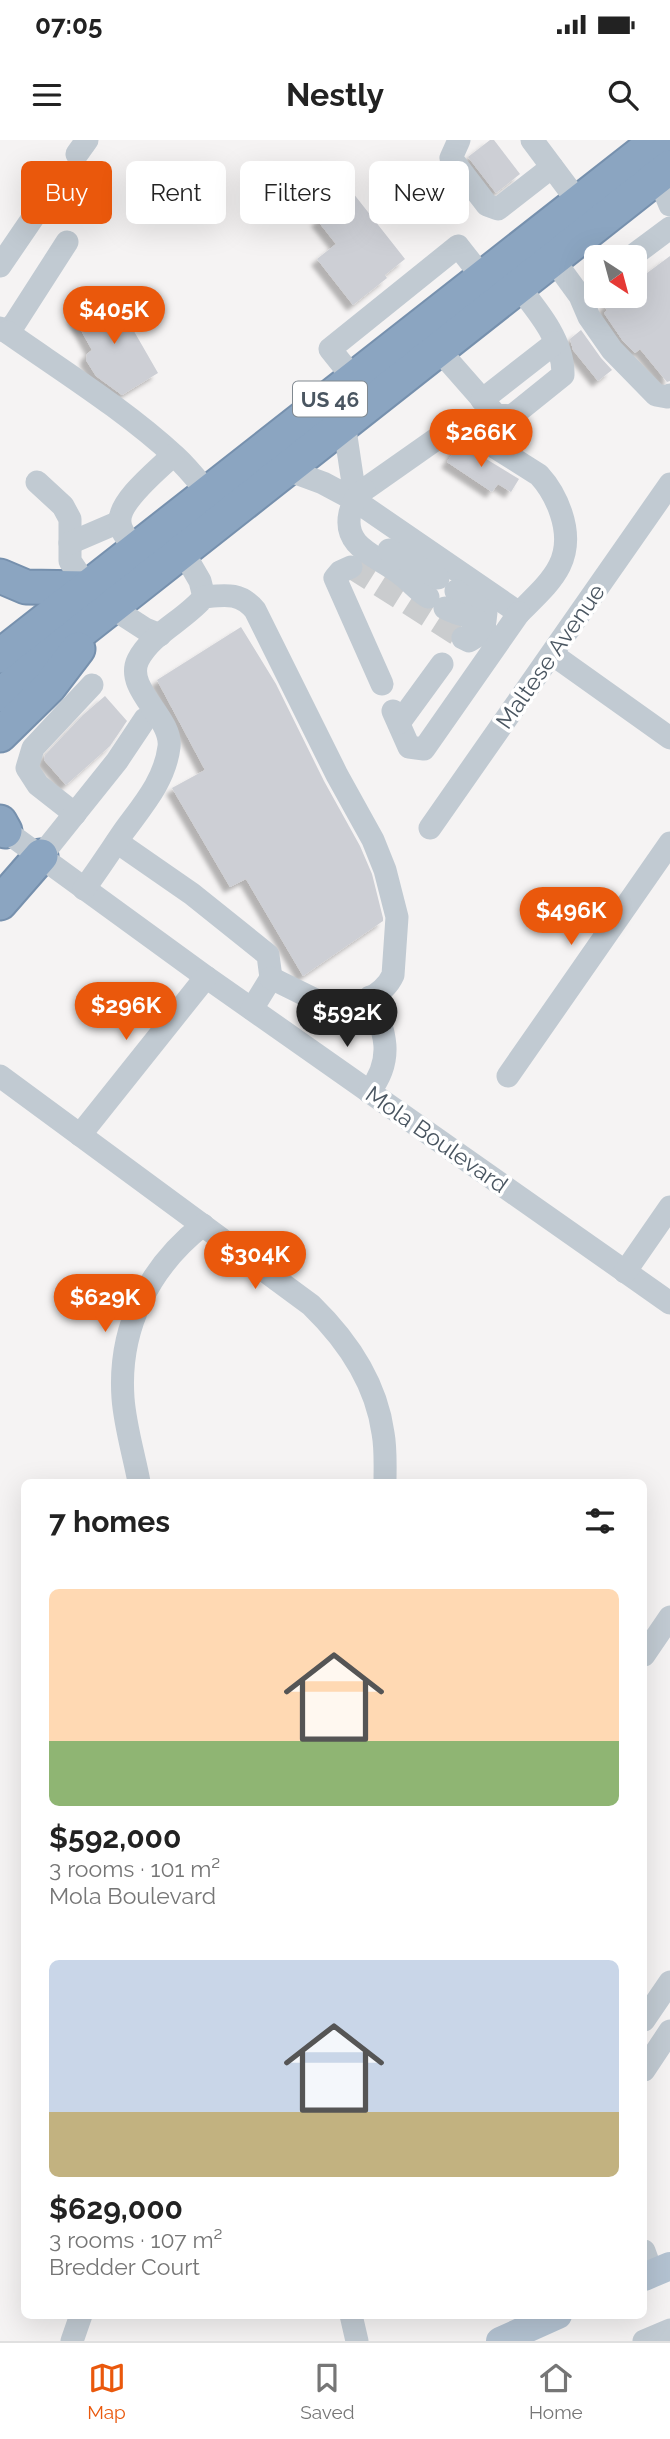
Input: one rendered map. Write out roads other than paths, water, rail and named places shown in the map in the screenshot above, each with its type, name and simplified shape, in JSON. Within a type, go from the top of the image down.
[{"type":"highway","name":"US 46","points":[[0,695],[100,597],[136,551],[658,140]]},
{"type":"highway","name":"US 46","points":[[0,656],[182,550],[552,259],[666,183]]},
{"type":"highway","points":[[0,576],[26,587],[100,597],[49,687],[0,735]]},
{"type":"highway","points":[[0,903],[41,856]]},
{"type":"main road","points":[[510,2333],[547,2319]]},
{"type":"street","points":[[458,140],[451,158],[487,205],[498,209],[552,167]]},
{"type":"street","points":[[532,140],[579,203]]},
{"type":"street","points":[[0,266],[29,224]]},
{"type":"street","points":[[648,245],[670,229]]},
{"type":"street","points":[[68,242],[15,323],[4,330],[111,404],[173,455],[208,493]]},
{"type":"street","points":[[552,259],[584,286]]},
{"type":"street","points":[[438,349],[496,415],[512,416],[563,375],[564,360],[540,312],[518,286]]},
{"type":"street","points":[[589,308],[589,317],[612,350],[656,395],[670,395]]},
{"type":"street","points":[[344,423],[353,483],[359,494]]},
{"type":"street","points":[[442,593],[422,579],[404,576],[351,538],[347,526],[359,494],[452,428],[466,429],[541,478],[552,492],[563,519],[567,544],[557,571],[519,613],[424,749],[409,747],[396,717],[442,664]]},
{"type":"street","points":[[136,551],[121,528],[121,514],[128,499],[173,455]]},
{"type":"street","points":[[285,469],[359,494],[519,613]]},
{"type":"street","points":[[37,482],[62,506],[70,519],[70,561],[100,597],[145,629],[160,635]]},
{"type":"street","name":"Maltese Avenue","points":[[430,828],[670,484]]},
{"type":"street","points":[[70,543],[120,522]]},
{"type":"street","points":[[347,526],[479,622],[479,635],[469,641],[463,638]]},
{"type":"street","points":[[182,550],[200,581],[204,597]]},
{"type":"street","points":[[351,567],[340,572],[335,579],[382,684]]},
{"type":"street","points":[[84,889],[158,783],[170,745],[166,730],[136,676],[138,661],[160,635],[192,611],[204,597],[237,596],[244,599],[255,610],[379,853],[397,917],[393,975],[387,986],[354,1006],[332,1008],[271,978]]},
{"type":"street","points":[[552,654],[670,738]]},
{"type":"street","points":[[75,814],[38,785],[27,768],[33,748],[92,685]]},
{"type":"street","points":[[41,856],[117,761],[145,719]]},
{"type":"street","name":"Mola Boulevard","points":[[2,827],[205,977],[670,1303]]},
{"type":"street","points":[[117,842],[192,894],[268,955],[271,978],[251,1009]]},
{"type":"street","points":[[508,1076],[670,843]]},
{"type":"street","points":[[80,1135],[205,977]]},
{"type":"street","points":[[369,1092],[383,1071],[386,1044],[381,1021],[370,997]]},
{"type":"street","points":[[0,1076],[311,1305],[332,1326],[367,1378],[377,1406],[383,1433],[385,1479]]},
{"type":"street","points":[[625,1272],[670,1207]]},
{"type":"street","points":[[138,1479],[123,1400],[122,1370],[127,1337],[149,1282],[164,1261],[202,1225]]},
{"type":"street","points":[[647,1651],[670,1619]]},
{"type":"street","points":[[647,2016],[670,1982]]},
{"type":"street","points":[[647,2066],[670,2031]]},
{"type":"street","points":[[72,2341],[80,2319]]},
{"type":"street","points":[[352,2319],[357,2341]]},
{"type":"street","points":[[644,2341],[670,2330]]},
{"type":"tunnel","points":[[351,567],[463,638]]}]
